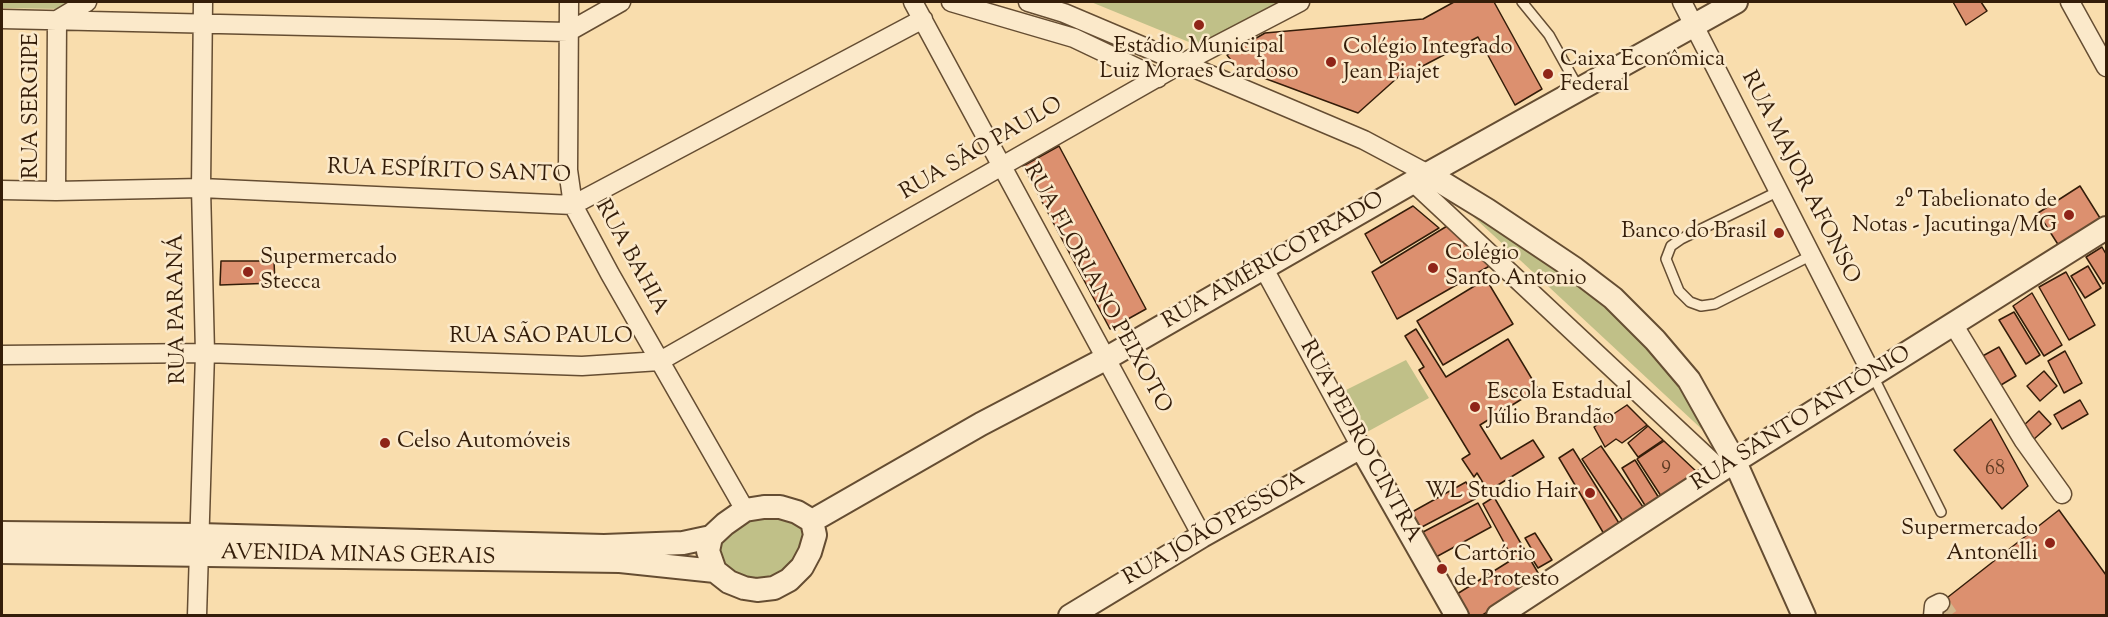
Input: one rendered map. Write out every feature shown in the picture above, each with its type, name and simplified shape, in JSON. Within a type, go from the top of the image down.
[{"type":"street","points":[[57,20],[87,2]]},
{"type":"street","name":"RUA PARANÁ","points":[[197,615],[205,353],[201,188],[203,2]]},
{"type":"street","name":"RUA BAHIA","points":[[569,2],[568,170],[573,205],[745,510]]},
{"type":"street","points":[[2,20],[568,32],[621,2]]},
{"type":"street","name":"RUA FLORIANO PEIXOTO","points":[[913,2],[1202,536]]},
{"type":"street","points":[[951,2],[1074,38],[1158,78]]},
{"type":"street","points":[[1028,2],[1062,7],[1181,64],[1364,140],[1421,178],[1507,223],[1613,298],[1655,340],[1689,380],[1728,466],[1804,615]]},
{"type":"street","name":"RUA SÃO PAULO","points":[[2,355],[205,353],[582,366],[660,361],[1181,64],[1300,2]]},
{"type":"street","name":"RUA MAJOR AFONSO","points":[[1682,2],[1873,376]]},
{"type":"street","name":"RUA AMÉRICO PRADO","points":[[812,521],[981,424],[1107,358],[1263,267],[1736,2]]},
{"type":"street","points":[[2070,2],[2106,67]]},
{"type":"street","points":[[1062,7],[1074,38]]},
{"type":"street","name":"RUA ESPÍRITO SANTO","points":[[2,190],[201,188],[573,205],[923,19]]},
{"type":"street","name":"RUA SERGIPE","points":[[57,20],[57,191]]},
{"type":"street","points":[[1421,178],[1728,466]]},
{"type":"street","name":"RUA SANTO ANTÔNIO","points":[[1498,615],[1728,466],[2106,228]]},
{"type":"street","name":"RUA PEDRO CINTRA","points":[[1263,267],[1361,447],[1457,615]]},
{"type":"street","points":[[1953,324],[2024,441],[2062,494]]},
{"type":"street","name":"RUA JOÃO PESSOA","points":[[1070,615],[1202,536],[1361,447]]},
{"type":"street","points":[[780,507],[797,512],[812,521],[815,535],[802,567],[789,580],[774,588],[758,590],[744,588],[729,582],[715,571],[708,551],[711,537],[745,510],[780,507]]},
{"type":"street","name":"AVENIDA MINAS GERAIS","points":[[8,542],[604,546],[683,543],[711,537]]},
{"type":"street","name":"AVENIDA MINAS GERAIS","points":[[199,545],[620,561],[715,571]]},
{"type":"lane","points":[[1522,2],[1549,35],[1579,89]]},
{"type":"lane","points":[[1779,191],[1671,246],[1666,259],[1679,291],[1690,302],[1701,306],[1715,304],[1812,255]]},
{"type":"lane","points":[[1873,376],[1941,512]]},
{"type":"green space","points":[[2,2],[76,2],[65,9],[2,8]]},
{"type":"green space","name":"Estádio Municipal Luiz Moraes Cardoso","points":[[1091,2],[1294,2],[1206,49]]},
{"type":"green space","points":[[1435,181],[1664,344],[1707,434]]},
{"type":"green space","points":[[1406,360],[1429,398],[1367,432],[1344,391]]},
{"type":"green space","points":[[779,514],[802,528],[806,534],[792,570],[748,584],[719,564],[718,545],[725,536],[757,516]]},
{"type":"building","name":"Colégio Integrado Jean Piajet","points":[[1454,2],[1494,2],[1542,89],[1515,105],[1478,37],[1417,69],[1406,70],[1358,113],[1237,68],[1227,55],[1265,33],[1423,19]]},
{"type":"building","points":[[1953,2],[1981,2],[1987,11],[1966,25]]},
{"type":"building","points":[[1059,146],[1146,309],[1110,329],[1023,166]]},
{"type":"building","name":"2⁰ Tabelionato de Notas - Jacutinga/MG","points":[[2080,186],[2100,218],[2059,246],[2038,213]]},
{"type":"building","points":[[1413,206],[1439,228],[1381,263],[1365,234]]},
{"type":"building","name":"Colégio Santo Antonio","points":[[1452,223],[1493,264],[1397,319],[1372,272]]},
{"type":"building","points":[[2102,247],[2106,254],[2106,282],[2103,284],[2086,257]]},
{"type":"building","name":"Supermercado Stecca","points":[[221,261],[274,261],[275,283],[220,285]]},
{"type":"building","points":[[2088,266],[2101,288],[2085,298],[2071,276]]},
{"type":"building","points":[[2066,272],[2095,325],[2069,340],[2039,287]]},
{"type":"building","points":[[1486,279],[1513,324],[1443,365],[1417,321]]},
{"type":"building","points":[[2032,293],[2062,345],[2044,356],[2013,306]]},
{"type":"building","points":[[2014,312],[2040,355],[2026,364],[1999,320]]},
{"type":"building","name":"Escola Estadual Júlio Brandão","points":[[1416,329],[1446,377],[1508,339],[1538,389],[1480,425],[1501,459],[1533,440],[1544,457],[1488,491],[1477,473],[1474,477],[1462,459],[1470,454],[1419,370],[1424,367],[1405,336]]},
{"type":"building","points":[[1999,347],[2016,376],[1996,388],[1979,358]]},
{"type":"building","points":[[2065,351],[2082,383],[2064,393],[2048,361]]},
{"type":"building","points":[[2044,371],[2057,386],[2040,401],[2027,386]]},
{"type":"building","points":[[2080,400],[2088,414],[2062,429],[2054,415]]},
{"type":"building","points":[[1627,405],[1647,425],[1622,443],[1616,439],[1605,447],[1594,427]]},
{"type":"building","points":[[2039,411],[2051,424],[2033,440],[2022,427]]},
{"type":"building","points":[[1991,419],[2028,486],[2002,509],[1954,450]]},
{"type":"building","points":[[1648,426],[1663,440],[1638,457],[1628,443]]},
{"type":"building","points":[[1664,441],[1698,473],[1661,496],[1637,459]]},
{"type":"building","points":[[1601,446],[1643,507],[1623,521],[1582,459]]},
{"type":"building","name":"WL Studio Hair","points":[[1573,449],[1622,528],[1607,539],[1559,458]]},
{"type":"building","points":[[1635,460],[1659,498],[1646,507],[1622,468]]},
{"type":"building","points":[[1466,482],[1475,499],[1420,528],[1412,512]]},
{"type":"building","points":[[1494,497],[1541,578],[1481,616],[1470,616],[1457,594],[1513,559],[1483,504]]},
{"type":"building","points":[[1478,503],[1491,527],[1436,557],[1423,532]]},
{"type":"building","name":"Supermercado Antonelli","points":[[2059,510],[2106,575],[2106,616],[1933,616],[1934,608]]},
{"type":"building","points":[[1535,533],[1552,560],[1538,568],[1531,557],[1535,555],[1525,538]]},
{"type":"tunnel","points":[[1940,603],[1949,616]]},
{"type":"place","name":"Estádio Municipal Luiz Moraes Cardoso","points":[[1199,25]]},
{"type":"place","name":"Colégio Integrado Jean Piajet","points":[[1331,62]]},
{"type":"place","name":"Caixa Econômica Federal","points":[[1548,74]]},
{"type":"place","name":"2⁰ Tabelionato de Notas - Jacutinga/MG","points":[[2069,215]]},
{"type":"place","name":"Banco do Brasil","points":[[1779,233]]},
{"type":"place","name":"Colégio Santo Antonio","points":[[1433,268]]},
{"type":"place","name":"Supermercado Stecca","points":[[248,272]]},
{"type":"place","name":"Escola Estadual Júlio Brandão","points":[[1475,407]]},
{"type":"place","name":"Celso Automóveis","points":[[385,443]]},
{"type":"place","name":"WL Studio Hair","points":[[1590,493]]},
{"type":"place","name":"Supermercado Antonelli","points":[[2050,543]]},
{"type":"place","name":"Cartório de Protesto","points":[[1442,569]]}]
